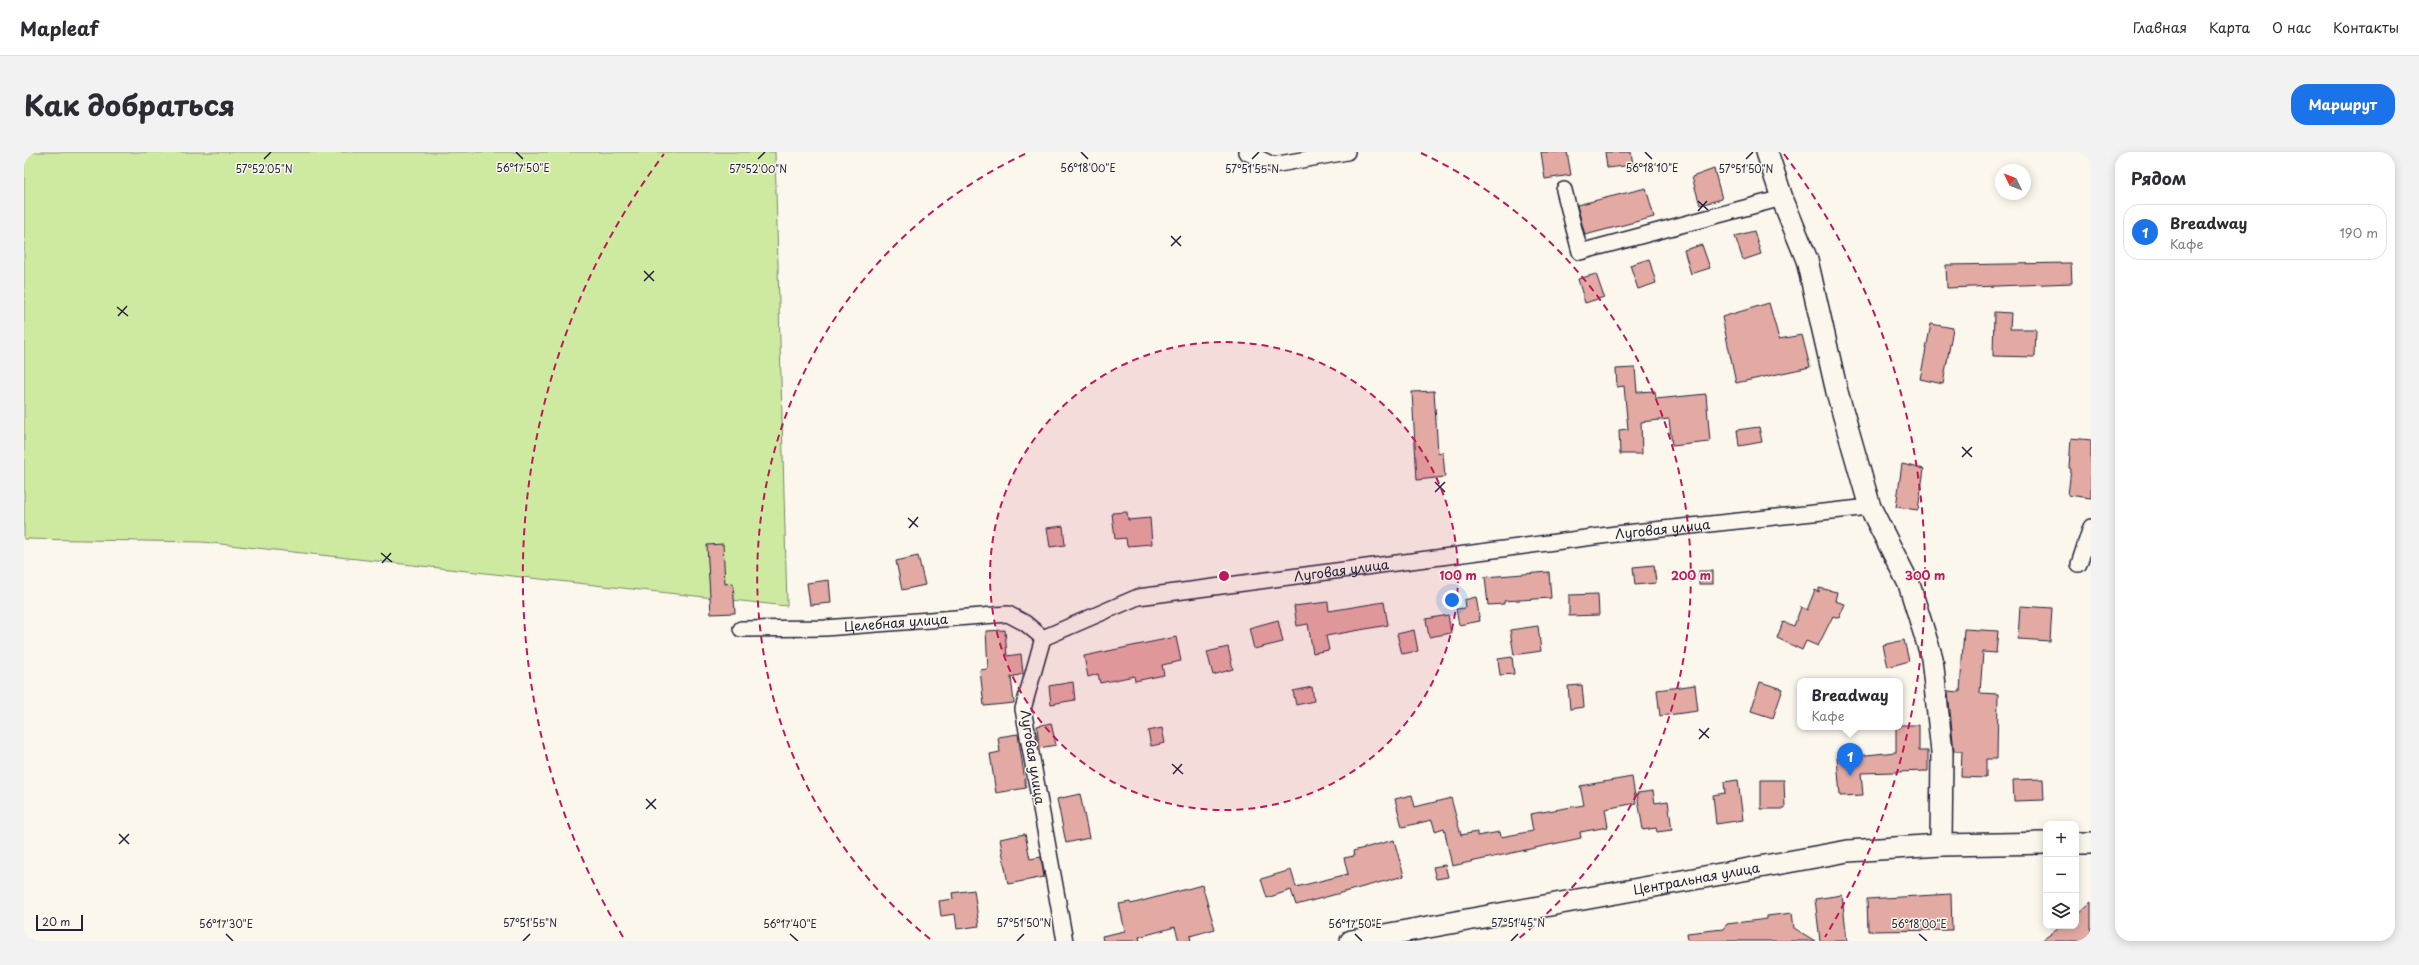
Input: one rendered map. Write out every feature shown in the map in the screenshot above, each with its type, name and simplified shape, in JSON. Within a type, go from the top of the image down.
[{"type":"street","points":[[1246,152],[1275,159],[1347,152]]},
{"type":"street","points":[[1767,152],[1782,198],[1807,260],[1837,392],[1870,507],[1909,584],[1932,658],[1942,752],[1941,845]]},
{"type":"street","points":[[1564,190],[1580,252],[1782,198]]},
{"type":"street","name":"Луговая улица","points":[[1065,941],[1022,709],[1043,638],[1138,597],[1616,534],[1870,507]]},
{"type":"street","points":[[2079,564],[2091,527]]},
{"type":"street","name":"Целебная улица","points":[[741,629],[825,628],[1008,614],[1025,623],[1043,638]]},
{"type":"street","name":"Центральная улица","points":[[1351,941],[1848,851],[1941,845],[2043,843]]},
{"type":"street","points":[[2079,843],[2091,843]]},
{"type":"green space","points":[[24,152],[775,152],[787,606],[202,542],[24,539]]},
{"type":"building","points":[[1541,152],[1567,152],[1571,175],[1545,179]]},
{"type":"building","points":[[1605,152],[1631,152],[1633,165],[1607,168]]},
{"type":"building","points":[[1714,169],[1722,199],[1700,205],[1692,177]]},
{"type":"building","points":[[1646,188],[1654,217],[1585,235],[1577,205]]},
{"type":"building","points":[[1754,231],[1761,254],[1743,260],[1735,236]]},
{"type":"building","points":[[1702,245],[1710,268],[1691,274],[1684,250]]},
{"type":"building","points":[[1649,259],[1656,283],[1638,289],[1630,265]]},
{"type":"building","points":[[2071,263],[2072,283],[1947,288],[1946,265]]},
{"type":"building","points":[[1596,274],[1604,297],[1585,303],[1578,279]]},
{"type":"building","points":[[1769,303],[1779,339],[1802,335],[1810,367],[1736,383],[1722,317]]},
{"type":"building","points":[[1994,312],[2011,313],[2010,329],[2036,329],[2035,357],[1993,356]]},
{"type":"building","points":[[1931,324],[1953,328],[1943,384],[1920,379]]},
{"type":"building","points":[[1635,368],[1637,392],[1655,391],[1656,399],[1706,394],[1710,442],[1672,446],[1669,419],[1641,422],[1642,454],[1620,454],[1619,430],[1628,429],[1624,386],[1617,387],[1616,369]]},
{"type":"building","points":[[1434,391],[1438,453],[1443,452],[1445,477],[1417,480],[1412,392]]},
{"type":"building","points":[[1759,427],[1762,442],[1739,446],[1737,430]]},
{"type":"building","points":[[2071,438],[2091,440],[2091,498],[2068,495],[2071,469],[2069,468]]},
{"type":"building","points":[[1902,464],[1924,469],[1918,510],[1896,507]]},
{"type":"building","points":[[1127,512],[1128,520],[1150,518],[1152,544],[1127,546],[1126,538],[1115,539],[1112,513]]},
{"type":"building","points":[[1063,526],[1065,545],[1050,547],[1047,528]]},
{"type":"building","points":[[723,544],[725,584],[733,583],[735,613],[711,614],[707,545]]},
{"type":"building","points":[[918,556],[925,585],[902,590],[896,561]]},
{"type":"building","points":[[1654,565],[1656,583],[1635,585],[1633,567]]},
{"type":"building","points":[[1699,571],[1713,571],[1713,584],[1699,584]]},
{"type":"building","points":[[1549,572],[1551,598],[1504,601],[1504,604],[1488,605],[1485,577]]},
{"type":"building","points":[[829,580],[831,603],[810,605],[807,583]]},
{"type":"building","points":[[1819,588],[1837,592],[1835,601],[1845,604],[1839,618],[1833,616],[1818,646],[1806,641],[1802,650],[1777,638],[1783,622],[1794,626],[1801,607],[1807,610],[1815,590],[1819,592]]},
{"type":"building","points":[[1598,594],[1599,615],[1569,616],[1569,595]]},
{"type":"building","points":[[1476,597],[1480,621],[1459,625],[1456,609],[1465,608],[1464,600]]},
{"type":"building","points":[[1328,602],[1329,611],[1384,602],[1388,625],[1326,636],[1329,650],[1313,653],[1308,624],[1297,626],[1294,606]]},
{"type":"building","points":[[2020,606],[2052,608],[2050,641],[2018,639]]},
{"type":"building","points":[[1448,615],[1451,633],[1429,637],[1426,619]]},
{"type":"building","points":[[1278,620],[1283,642],[1254,649],[1249,628]]},
{"type":"building","points":[[1538,626],[1541,651],[1514,655],[1510,630]]},
{"type":"building","points":[[1964,629],[1998,631],[1996,653],[1983,652],[1980,693],[1998,694],[1997,759],[1986,759],[1986,778],[1961,777],[1962,751],[1954,751],[1948,691],[1960,692]]},
{"type":"building","points":[[1005,630],[1007,656],[1021,654],[1023,674],[1011,677],[1014,703],[984,706],[980,670],[988,669],[986,631]]},
{"type":"building","points":[[1414,630],[1418,651],[1402,654],[1397,634]]},
{"type":"building","points":[[1176,637],[1181,661],[1162,665],[1164,675],[1135,681],[1134,676],[1100,683],[1098,674],[1088,677],[1084,656]]},
{"type":"building","points":[[1904,640],[1909,661],[1888,667],[1883,645]]},
{"type":"building","points":[[1228,647],[1233,669],[1213,675],[1207,652]]},
{"type":"building","points":[[1512,657],[1514,674],[1500,675],[1498,659]]},
{"type":"building","points":[[1073,682],[1075,700],[1051,704],[1049,686]]},
{"type":"building","points":[[1760,682],[1783,689],[1773,718],[1751,711]]},
{"type":"building","points":[[1582,685],[1584,707],[1570,709],[1568,686]]},
{"type":"building","points":[[1695,685],[1698,711],[1660,716],[1657,690]]},
{"type":"building","points":[[1312,687],[1314,701],[1296,705],[1293,691]]},
{"type":"building","points":[[1051,723],[1056,745],[1039,748],[1037,726]]},
{"type":"building","points":[[1903,725],[1919,725],[1919,751],[1928,751],[1928,771],[1861,773],[1863,795],[1840,796],[1837,758],[1896,752],[1896,730],[1903,730]]},
{"type":"building","points":[[1162,728],[1165,743],[1151,746],[1148,731]]},
{"type":"building","points":[[1018,734],[1026,788],[996,793],[990,754],[1000,752],[998,737]]},
{"type":"building","points":[[1632,777],[1636,803],[1605,809],[1608,827],[1580,832],[1581,838],[1452,866],[1444,828],[1435,831],[1432,820],[1402,827],[1395,799],[1412,795],[1415,807],[1451,798],[1461,835],[1477,832],[1477,836],[1500,832],[1501,837],[1533,831],[1530,814],[1584,805],[1580,786]]},
{"type":"building","points":[[2043,779],[2044,800],[2014,801],[2013,780]]},
{"type":"building","points":[[1738,780],[1743,820],[1716,824],[1713,795],[1725,793],[1724,782]]},
{"type":"building","points":[[1761,780],[1784,780],[1785,809],[1761,809]]},
{"type":"building","points":[[1653,791],[1655,803],[1668,801],[1672,830],[1657,832],[1656,828],[1643,830],[1637,793]]},
{"type":"building","points":[[1080,794],[1089,838],[1066,843],[1057,799]]},
{"type":"building","points":[[1025,834],[1030,859],[1041,857],[1044,877],[1008,884],[1000,839]]},
{"type":"building","points":[[1394,840],[1404,876],[1296,905],[1291,890],[1267,898],[1261,879],[1291,870],[1296,887],[1348,874],[1344,858],[1354,856],[1353,851]]},
{"type":"building","points":[[1445,865],[1448,877],[1436,879],[1433,867]]},
{"type":"building","points":[[1202,885],[1215,929],[1190,936],[1191,941],[1179,941],[1175,927],[1139,937],[1140,941],[1103,941],[1102,936],[1125,931],[1119,904],[1130,902],[1131,904]]},
{"type":"building","points":[[974,890],[979,926],[957,929],[955,914],[941,916],[939,901],[953,899],[952,893]]},
{"type":"building","points":[[1951,894],[1952,930],[1868,931],[1867,899]]},
{"type":"building","points":[[1842,895],[1847,941],[1820,941],[1815,899]]},
{"type":"building","points":[[2091,902],[2091,938],[2086,941],[2041,941],[2058,929],[2079,929],[2079,913]]},
{"type":"building","points":[[1792,913],[1794,928],[1815,941],[1688,941],[1687,933],[1723,929],[1727,924],[1767,919],[1767,916]]},
{"type":"place","name":"Breadway","points":[[1850,776]]}]
